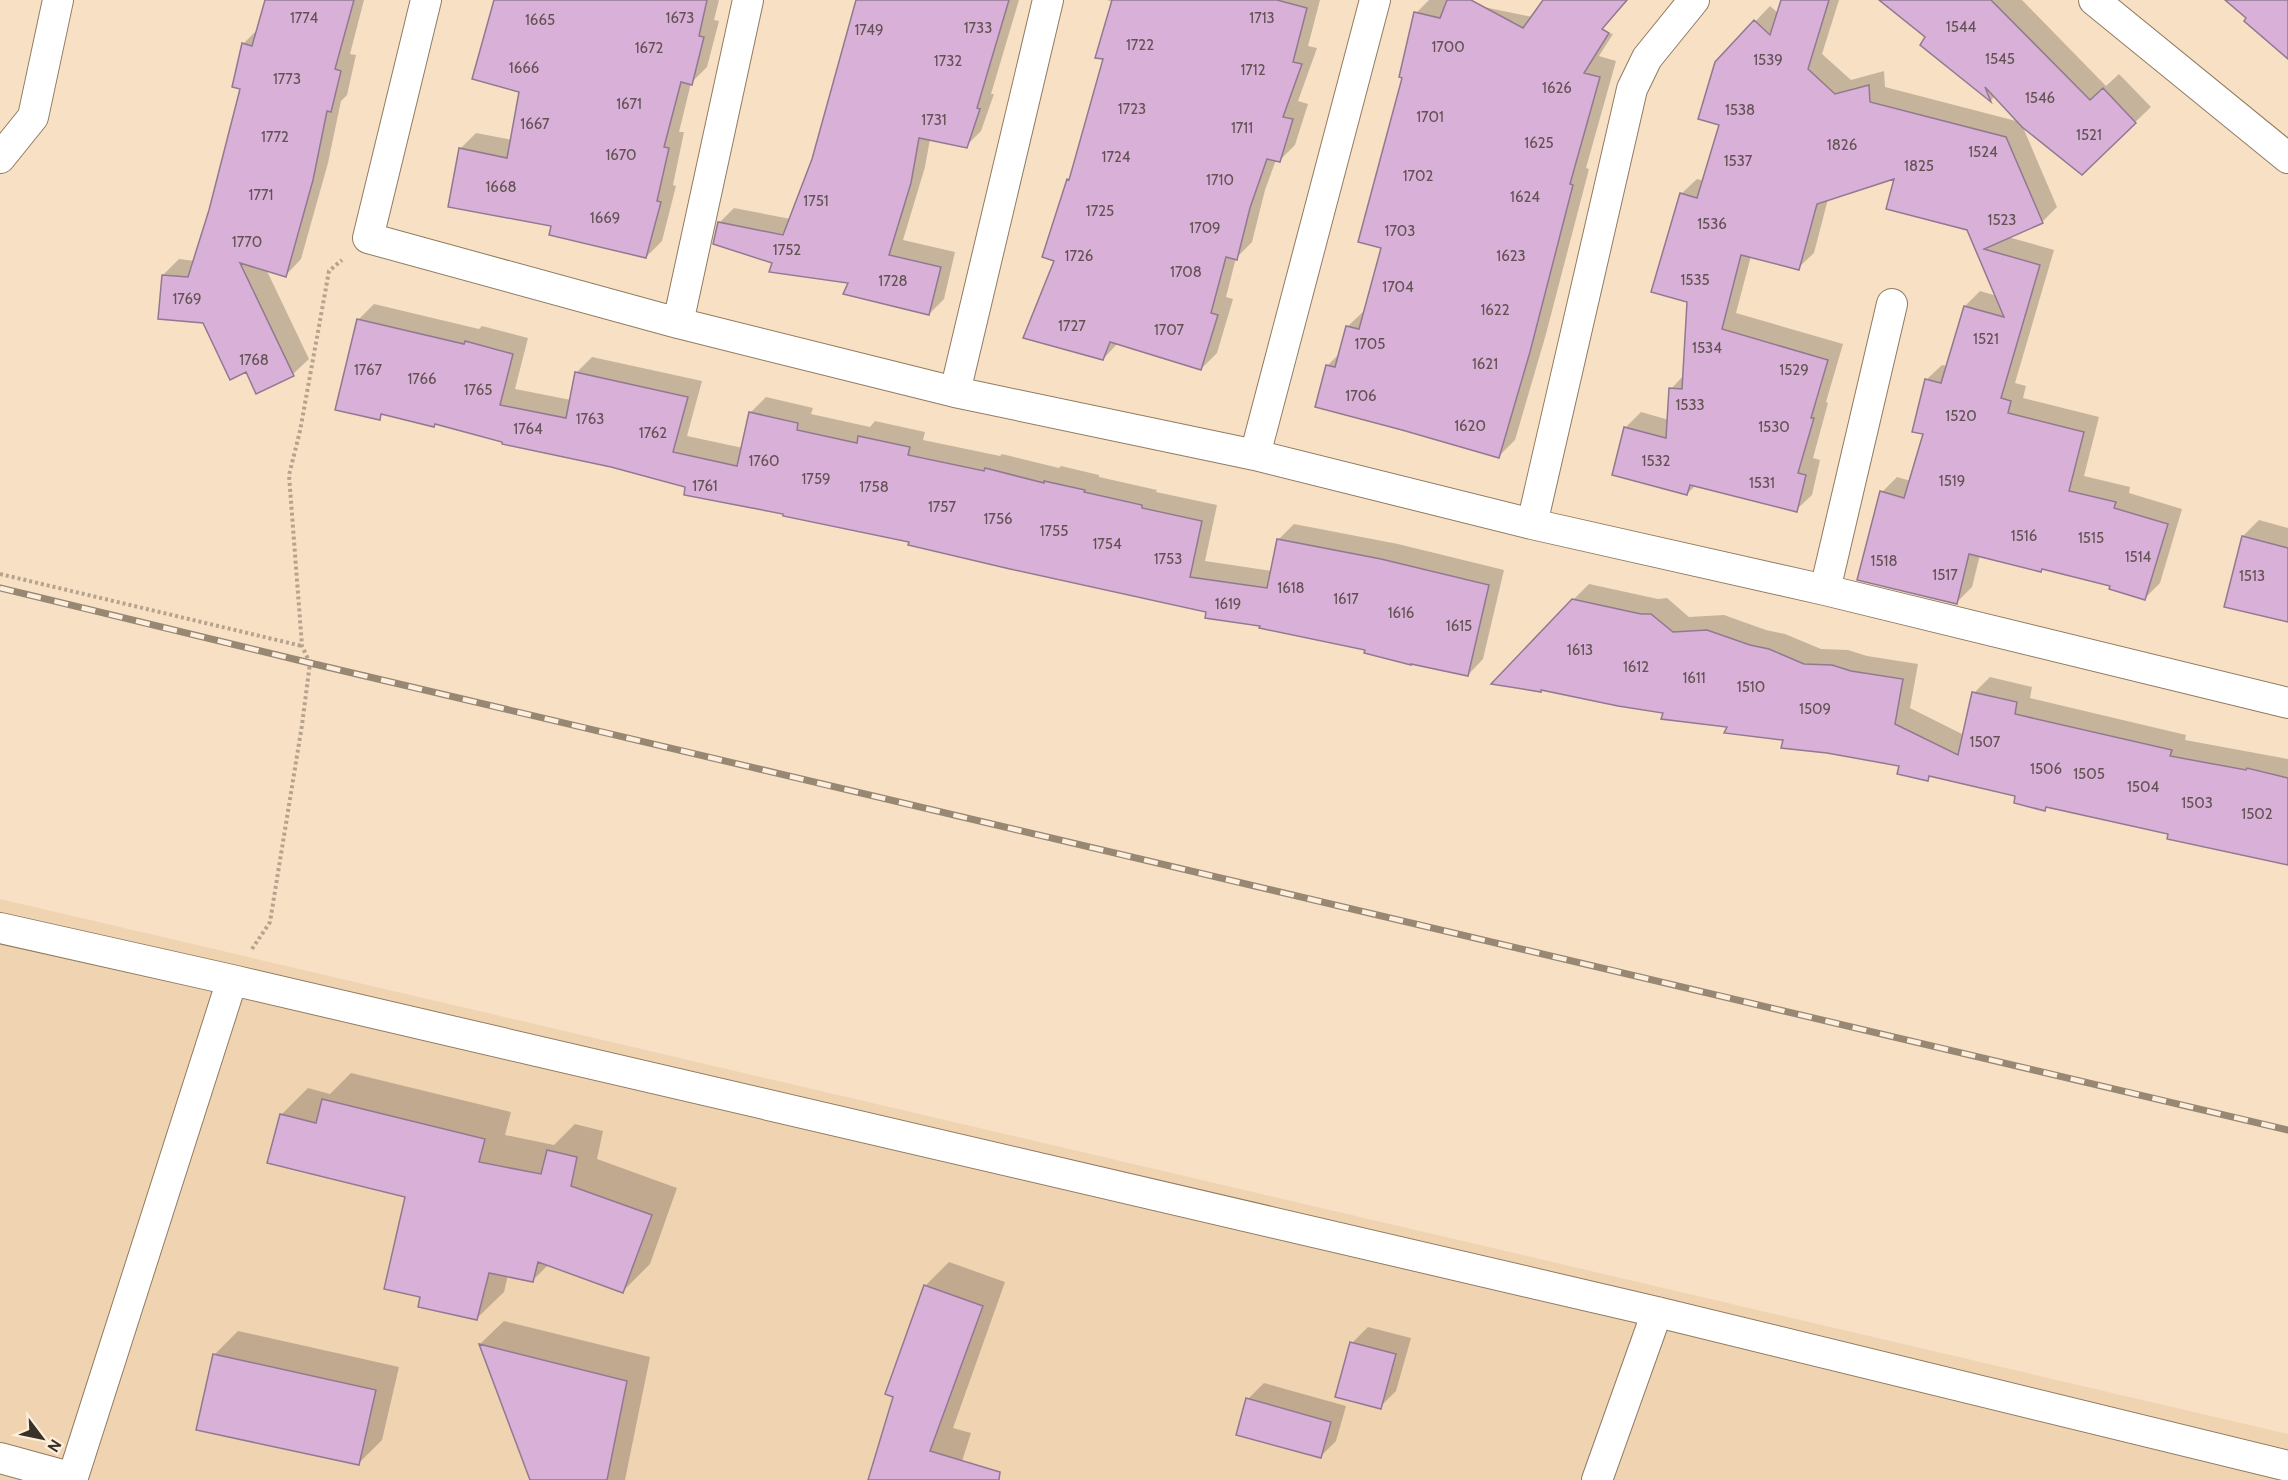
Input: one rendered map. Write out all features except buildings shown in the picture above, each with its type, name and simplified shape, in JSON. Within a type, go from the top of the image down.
[{"type":"street","points":[[0,158],[33,117],[58,0]]},
{"type":"street","points":[[426,0],[368,238],[678,323],[955,392],[1255,455],[1532,524],[1825,590],[2288,703]]},
{"type":"street","points":[[678,323],[748,0]]},
{"type":"street","points":[[955,392],[1048,0]]},
{"type":"street","points":[[1255,455],[1374,0]]},
{"type":"street","points":[[1532,524],[1632,89],[1647,58],[1694,0]]},
{"type":"street","points":[[2094,0],[2288,158]]},
{"type":"street","points":[[1825,590],[1892,304]]},
{"type":"street","points":[[0,928],[1657,1312],[2288,1466]]},
{"type":"street","points":[[0,1458],[73,1479],[232,980]]},
{"type":"street","points":[[1597,1480],[1657,1312]]},
{"type":"path","points":[[232,980],[270,921],[310,663],[302,646],[289,475],[300,431],[329,272],[368,238]]},
{"type":"path","points":[[0,574],[302,646]]},
{"type":"shaded area","points":[[0,899],[2288,1434],[2288,1480],[0,1480]]},
{"type":"railway","points":[[0,588],[2288,1130]]}]
